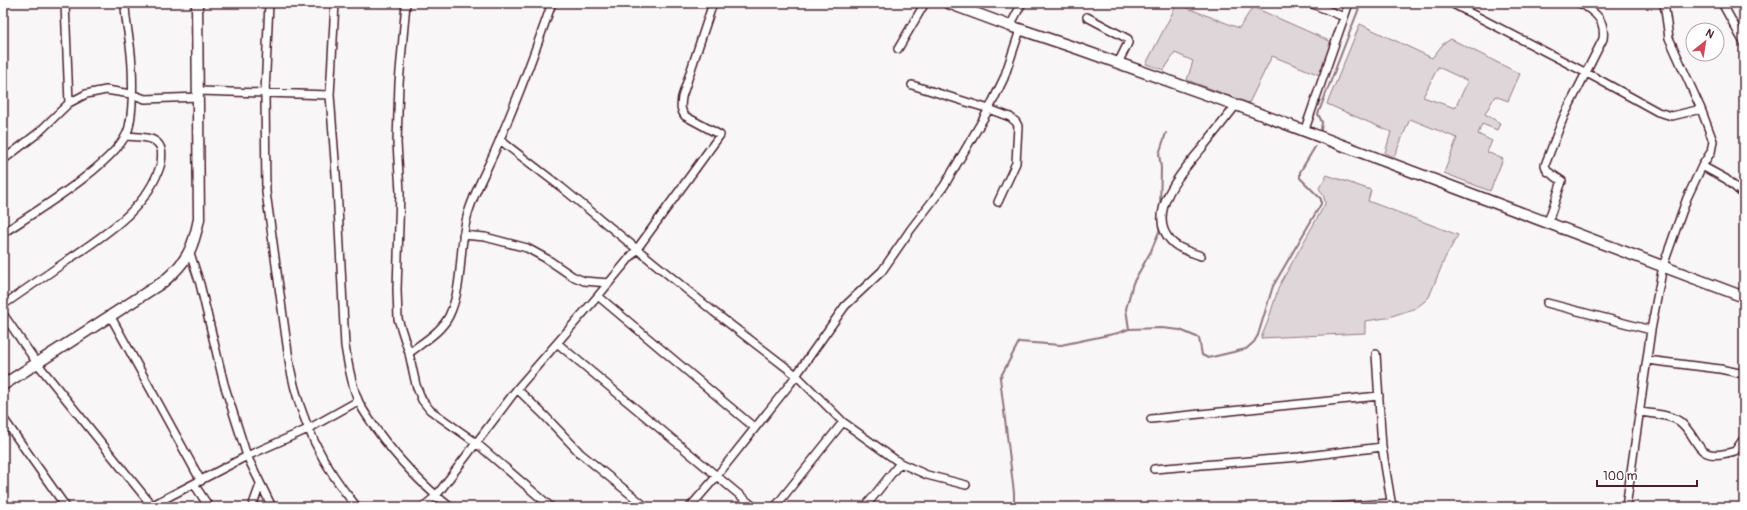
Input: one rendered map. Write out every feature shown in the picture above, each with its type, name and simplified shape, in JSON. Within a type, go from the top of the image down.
[{"type":"main road","points":[[3,385],[111,317],[163,282],[176,271],[190,253],[199,219],[197,3]]},
{"type":"main road","points":[[948,3],[1236,106],[1744,296]]},
{"type":"street","points":[[65,3],[69,103]]},
{"type":"street","points":[[3,233],[46,206],[80,180],[114,152],[126,136],[129,128],[131,94],[130,50],[126,25],[126,3]]},
{"type":"street","points":[[269,3],[265,93],[266,192],[268,216],[290,367],[308,429],[315,444],[334,476],[357,507]]},
{"type":"street","points":[[335,3],[330,95],[337,186],[345,346],[349,369],[358,401],[368,418],[391,450],[411,472],[450,507]]},
{"type":"street","points":[[406,3],[399,83],[397,143],[400,199],[397,290],[398,319],[409,353],[416,385],[422,400],[430,410],[475,442],[551,507]]},
{"type":"street","points":[[409,353],[432,337],[448,318],[455,301],[458,287],[463,235],[467,217],[474,197],[500,140],[552,3]]},
{"type":"street","points":[[423,507],[436,496],[475,442],[517,389],[637,249],[720,135],[685,116],[682,112],[681,106],[682,97],[713,3]]},
{"type":"street","points":[[898,49],[925,3]]},
{"type":"street","points":[[1010,26],[1022,3]]},
{"type":"street","points":[[1310,3],[1344,17]]},
{"type":"street","points":[[1304,132],[1348,3]]},
{"type":"street","points":[[1451,3],[1462,6],[1665,115],[1672,116],[1702,109]]},
{"type":"street","points":[[1548,222],[1562,181],[1547,171],[1545,165],[1564,116],[1603,39],[1604,31],[1602,21],[1594,11],[1580,3]]},
{"type":"street","points":[[1626,507],[1651,330],[1663,266],[1687,198],[1702,166],[1711,152],[1714,141],[1702,109],[1669,38],[1664,3]]},
{"type":"street","points":[[1722,3],[1744,44]]},
{"type":"street","points":[[1087,17],[1128,38],[1128,43],[1118,63]]},
{"type":"street","points":[[690,507],[716,477],[796,375],[845,306],[882,271],[910,229],[944,186],[989,109],[1004,78],[1020,30]]},
{"type":"street","points":[[912,86],[989,109],[1010,117],[1016,122],[1018,126],[1016,163],[998,202]]},
{"type":"street","points":[[3,160],[38,133],[69,103],[96,92],[119,91],[145,99],[199,94],[265,93],[330,95]]},
{"type":"street","points":[[1201,256],[1180,248],[1171,242],[1164,228],[1164,208],[1168,195],[1180,174],[1236,106]]},
{"type":"street","points":[[3,305],[108,232],[131,212],[143,198],[159,170],[162,156],[161,148],[156,142],[150,139],[126,136]]},
{"type":"street","points":[[500,140],[796,375],[843,422],[900,463],[927,475],[966,486]]},
{"type":"street","points":[[1702,166],[1726,179],[1744,195]]},
{"type":"street","points":[[463,235],[485,237],[527,248],[547,259],[572,276],[584,281],[609,283]]},
{"type":"street","points":[[190,253],[200,284],[224,384],[247,456],[272,507]]},
{"type":"street","points":[[598,296],[755,428]]},
{"type":"street","points":[[1547,303],[1651,330]]},
{"type":"street","points":[[3,314],[37,363],[151,507],[247,456],[308,429],[358,401]]},
{"type":"street","points":[[111,317],[209,507]]},
{"type":"street","points":[[557,343],[716,477],[754,507]]},
{"type":"street","points":[[1333,507],[1392,505],[1382,447],[1380,396],[1376,354]]},
{"type":"street","points":[[1647,360],[1720,369],[1744,374]]},
{"type":"street","points":[[517,389],[580,453],[646,507]]},
{"type":"street","points":[[1151,419],[1380,396]]},
{"type":"street","points":[[1640,412],[1672,418],[1678,421],[1704,452],[1713,455],[1720,455],[1735,451],[1744,438]]},
{"type":"street","points":[[3,418],[66,507]]},
{"type":"street","points":[[775,507],[843,422]]},
{"type":"street","points":[[1154,469],[1299,457],[1382,447]]},
{"type":"street","points":[[865,507],[900,463]]},
{"type":"street","points":[[252,507],[260,485]]},
{"type":"shaded area","points":[[1177,4],[1239,28],[1253,7],[1334,43],[1322,76],[1272,56],[1249,103],[1187,80],[1193,61],[1175,53],[1164,70],[1146,64]]},
{"type":"shaded area","points":[[1360,24],[1432,58],[1443,44],[1451,39],[1520,74],[1508,101],[1495,96],[1485,114],[1500,123],[1497,130],[1482,124],[1478,134],[1492,141],[1487,152],[1503,159],[1490,191],[1444,173],[1457,138],[1410,119],[1394,157],[1385,153],[1391,132],[1327,104]],"holes":[[[1438,67],[1468,81],[1455,108],[1423,97]]]},
{"type":"shaded area","points":[[1327,175],[1371,190],[1368,201],[1458,235],[1445,258],[1429,297],[1416,308],[1386,318],[1365,321],[1365,333],[1261,338],[1279,286],[1325,204],[1324,197],[1319,188]]},
{"type":"waterway","points":[[1321,130],[1322,122],[1318,114],[1361,3]]},
{"type":"waterway","points":[[1160,209],[1161,168],[1159,154],[1166,133]]},
{"type":"waterway","points":[[1014,507],[1014,493],[1000,378],[1019,342],[1061,345],[1118,333],[1129,329],[1162,328],[1180,330],[1199,338],[1202,355],[1208,358],[1246,349],[1254,342],[1258,335],[1273,286],[1321,204],[1321,199],[1300,178],[1300,172],[1315,147]]},
{"type":"waterway","points":[[1129,329],[1126,309],[1133,283],[1151,251],[1161,227]]}]
